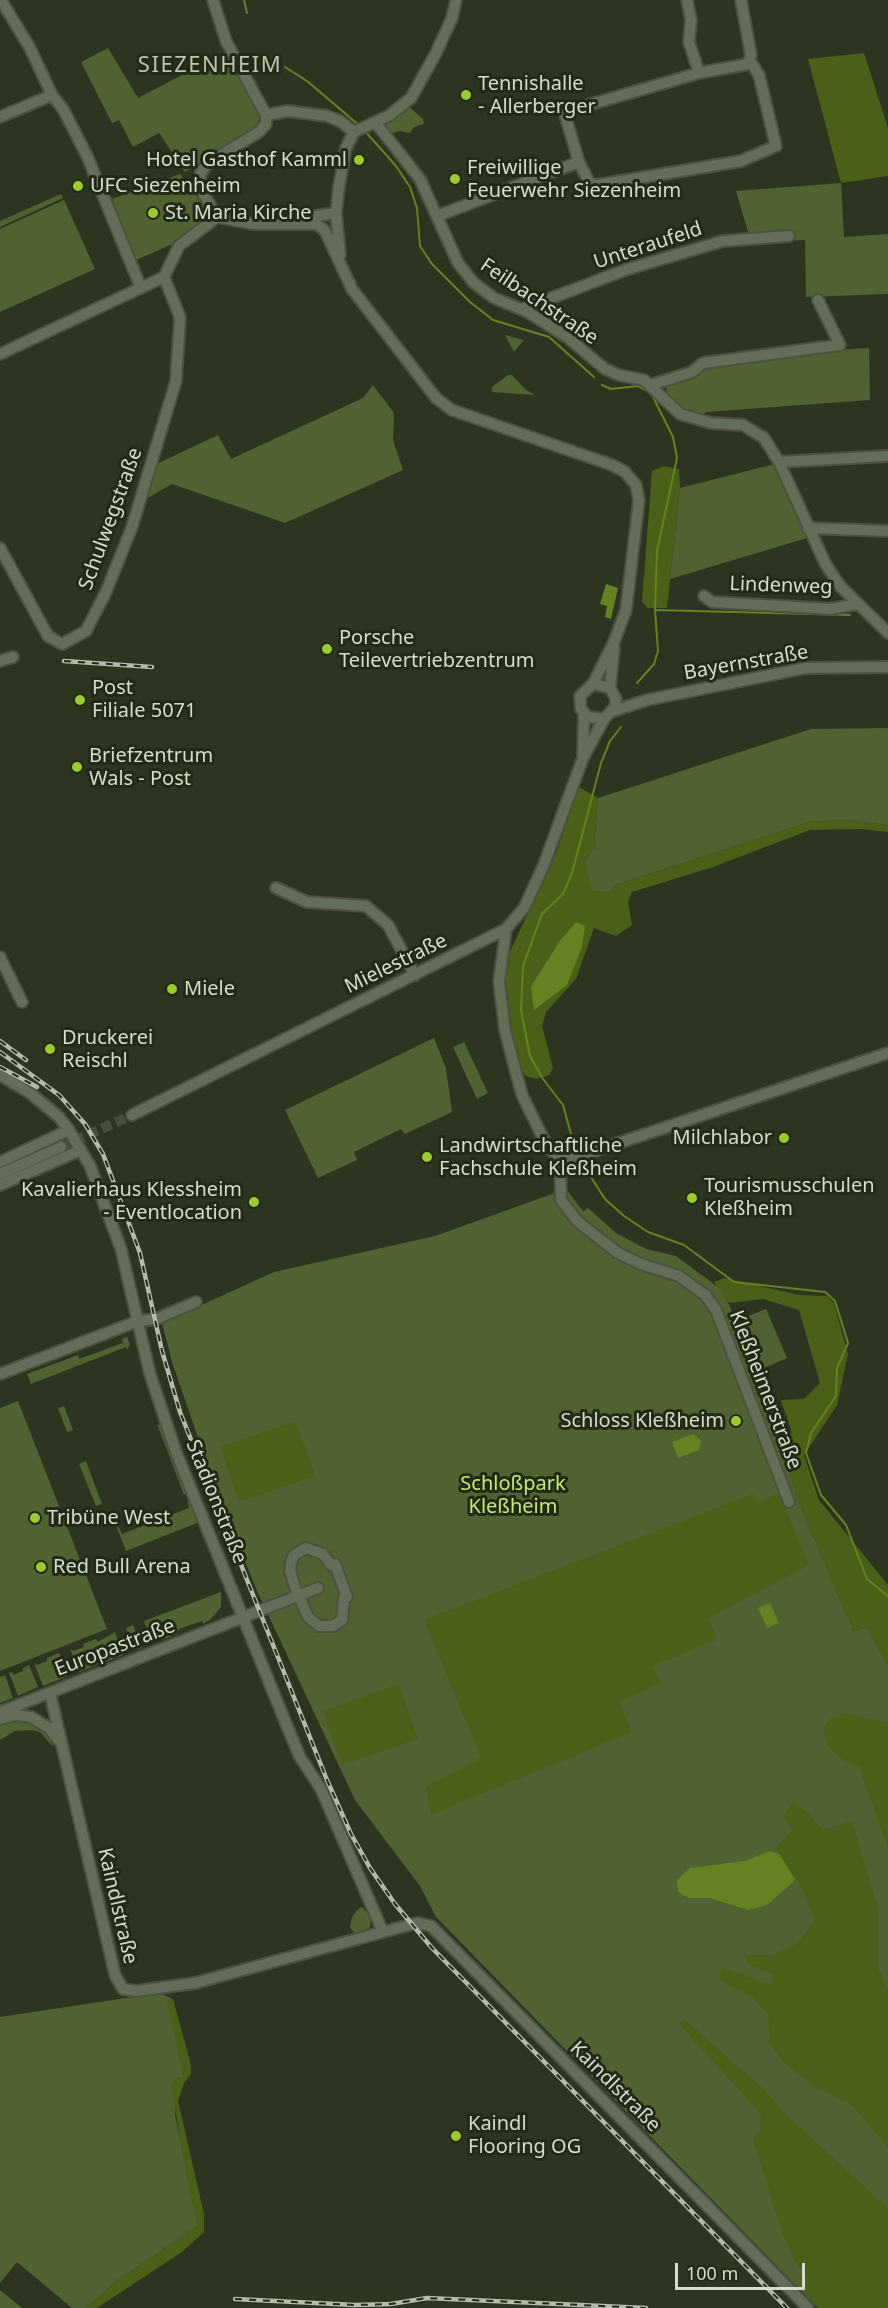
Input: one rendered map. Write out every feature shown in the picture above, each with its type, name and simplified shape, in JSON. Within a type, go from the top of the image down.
[{"type":"street","points":[[1,0],[30,48],[52,95],[63,109],[95,174],[141,288]]},
{"type":"street","points":[[213,0],[226,41],[266,115],[266,124],[259,132],[211,161],[201,172],[199,186],[217,217]]},
{"type":"street","points":[[341,262],[336,213],[346,148],[363,128],[409,100],[417,89],[452,18],[456,0]]},
{"type":"street","points":[[687,0],[691,20],[689,42],[699,73]]},
{"type":"street","points":[[741,0],[751,55],[750,62],[759,75],[776,150],[741,161],[597,185],[590,184],[579,162],[564,112],[699,73],[745,65],[750,62]]},
{"type":"street","points":[[0,117],[52,95]]},
{"type":"street","points":[[266,115],[288,111],[327,116],[363,128]]},
{"type":"street","name":"Feilbachstraße","points":[[363,128],[418,176],[465,274],[494,298],[522,309],[567,337],[604,369],[619,375],[644,380],[680,414],[711,423],[751,428],[764,438],[779,462],[826,565],[841,587],[888,633]]},
{"type":"street","points":[[437,216],[579,162]]},
{"type":"street","points":[[295,224],[302,218],[336,213]]},
{"type":"street","points":[[0,354],[164,278],[179,246],[217,217],[253,224],[317,225],[325,231],[352,290],[436,398],[452,410],[612,465],[625,472],[636,485],[639,500],[628,597],[615,642],[610,688],[616,699],[613,711]]},
{"type":"street","name":"Unteraufeld","points":[[522,309],[628,269],[723,241],[789,236]]},
{"type":"street","name":"Schulwegstraße","points":[[0,548],[48,636],[62,644],[86,631],[106,592],[132,527],[176,381],[180,316],[164,278]]},
{"type":"street","points":[[651,385],[692,372],[703,363],[840,345],[818,300]]},
{"type":"street","points":[[779,462],[888,456]]},
{"type":"street","points":[[808,528],[888,531]]},
{"type":"street","name":"Lindenweg","points":[[704,596],[712,602],[822,609],[858,604]]},
{"type":"street","points":[[610,688],[593,684],[615,642]]},
{"type":"street","points":[[0,661],[13,657]]},
{"type":"street","name":"Bayernstraße","points":[[613,711],[647,700],[805,668],[888,668]]},
{"type":"street","name":"Mielestraße","points":[[583,758],[584,714],[579,702],[580,696],[593,684]]},
{"type":"street","name":"Bayernstraße","points":[[616,699],[647,700]]},
{"type":"street","name":"Mielestraße","points":[[132,1115],[506,930],[524,908],[543,867],[583,758],[604,719],[613,711]]},
{"type":"street","points":[[584,714],[593,719],[604,719]]},
{"type":"street","points":[[276,888],[307,903],[366,906],[388,925],[415,975]]},
{"type":"street","points":[[506,930],[499,982],[506,1030],[522,1095],[547,1146],[560,1159],[574,1158],[888,1053]]},
{"type":"street","points":[[0,957],[22,1002]]},
{"type":"street","name":"Stadionstraße","points":[[0,1075],[30,1093],[69,1130],[100,1188],[121,1250],[163,1416],[243,1618]]},
{"type":"street","points":[[0,1162],[69,1130]]},
{"type":"street","points":[[0,1174],[61,1147]]},
{"type":"street","points":[[0,1185],[81,1150]]},
{"type":"street","name":"Kleßheimerstraße","points":[[560,1159],[561,1200],[577,1221],[618,1253],[679,1276],[705,1295],[716,1310],[789,1502]]},
{"type":"street","points":[[0,1374],[138,1321],[156,1319],[196,1302]]},
{"type":"street","points":[[306,1548],[317,1550],[332,1565],[334,1564],[347,1597],[344,1598],[342,1620],[329,1628],[319,1626],[308,1617],[298,1596],[290,1571],[294,1555],[306,1548]]},
{"type":"street","points":[[318,1588],[243,1618],[297,1749],[321,1789],[383,1932]]},
{"type":"street","name":"Europastraße","points":[[0,1712],[243,1618]]},
{"type":"street","name":"Kaindlstraße","points":[[50,1693],[115,1975],[123,1989],[136,1991],[195,1983],[417,1923],[430,1926],[808,2308]]},
{"type":"street","points":[[0,1719],[16,1714],[31,1717],[49,1728],[61,1744]]},
{"type":"green space","points":[[108,48],[138,98],[224,53],[260,117],[258,122],[254,129],[185,172],[159,133],[133,147],[119,120],[112,123],[81,62]]},
{"type":"green space","points":[[407,105],[423,119],[424,124],[414,127],[410,133],[400,131],[393,133],[394,139],[387,130],[386,124]]},
{"type":"green space","points":[[180,174],[208,212],[205,221],[179,241],[134,261],[112,199]]},
{"type":"green space","points":[[841,183],[844,237],[888,234],[888,294],[806,297],[805,240],[751,242],[736,191]]},
{"type":"green space","points":[[61,194],[63,198],[0,227],[0,221]]},
{"type":"green space","points":[[64,200],[95,269],[0,312],[0,229]]},
{"type":"green space","points":[[505,335],[524,340],[514,352]]},
{"type":"green space","points":[[869,348],[870,400],[706,412],[700,417],[685,411],[667,395],[666,385],[704,367],[787,353]]},
{"type":"green space","points":[[508,375],[512,375],[526,390],[535,395],[492,392],[492,387]]},
{"type":"green space","points":[[373,385],[394,413],[393,440],[403,470],[285,523],[172,484],[146,499],[146,469],[218,435],[231,459],[363,398]]},
{"type":"green space","points":[[775,464],[807,538],[670,579],[680,488]]},
{"type":"green space","points":[[888,728],[888,825],[846,820],[809,822],[616,885],[609,893],[592,891],[584,862],[594,848],[598,798],[811,729]]},
{"type":"green space","points":[[434,1038],[446,1068],[452,1112],[405,1134],[401,1129],[354,1152],[357,1160],[318,1178],[285,1110]]},
{"type":"green space","points":[[464,1042],[488,1093],[477,1099],[453,1047]]},
{"type":"green space","name":"Schloßpark Kleßheim","points":[[566,1189],[583,1211],[588,1208],[616,1233],[646,1249],[676,1256],[722,1290],[760,1371],[763,1370],[768,1382],[779,1438],[799,1503],[854,1631],[866,1627],[888,1641],[888,2308],[818,2308],[436,1917],[420,1886],[355,1800],[258,1593],[219,1498],[173,1365],[162,1323],[274,1272],[435,1236]]},
{"type":"green space","points":[[766,1309],[787,1358],[762,1369],[741,1319]]},
{"type":"green space","points":[[127,1337],[130,1345],[127,1349],[126,1347],[31,1384],[27,1374],[78,1355],[79,1359],[123,1343],[122,1339]]},
{"type":"green space","name":"Red Bull Arena","points":[[18,1401],[107,1629],[0,1671],[0,1408]]},
{"type":"green space","points":[[64,1406],[73,1430],[67,1432],[58,1408]]},
{"type":"green space","points":[[160,1423],[187,1492],[184,1495],[158,1426]]},
{"type":"green space","points":[[86,1461],[102,1504],[96,1506],[79,1464]]},
{"type":"green space","points":[[187,1502],[192,1504],[197,1523],[126,1551],[110,1510],[122,1534],[189,1508]]},
{"type":"green space","points":[[221,1592],[221,1607],[211,1619],[203,1624],[202,1621],[179,1629],[177,1634],[162,1640],[159,1638],[152,1641],[144,1621]]},
{"type":"green space","points":[[133,1625],[142,1648],[134,1650],[126,1628]]},
{"type":"green space","points":[[115,1632],[123,1655],[79,1672],[70,1649],[73,1651],[84,1647],[83,1644],[96,1639],[98,1642]]},
{"type":"green space","points":[[59,1653],[68,1676],[43,1686],[34,1663],[37,1665],[47,1661],[47,1658]]},
{"type":"green space","points":[[29,1665],[38,1687],[18,1696],[9,1673],[12,1672],[13,1675],[23,1671],[23,1668]]},
{"type":"green space","points":[[5,1675],[13,1698],[0,1703],[0,1677]]},
{"type":"green space","points":[[25,1720],[35,1724],[48,1734],[52,1746],[40,1732],[32,1730],[15,1731],[0,1740],[0,1722]]},
{"type":"green space","points":[[362,1907],[371,1916],[370,1927],[363,1932],[354,1933],[350,1927],[352,1917]]},
{"type":"green space","points":[[159,1993],[173,1999],[168,2001],[184,2077],[175,2079],[175,2115],[198,2226],[118,2280],[86,2308],[72,2308],[17,2262],[0,2283],[0,2017]]},
{"type":"green space","points":[[0,2290],[22,2308],[0,2308]]},
{"type":"shaded area","points":[[864,53],[888,128],[888,176],[841,183],[808,59]]},
{"type":"shaded area","points":[[664,466],[679,469],[680,488],[667,608],[648,608],[642,602],[652,471]]},
{"type":"shaded area","points":[[606,584],[618,588],[611,619],[605,617],[607,606],[600,604]]},
{"type":"shaded area","points":[[579,787],[598,798],[594,848],[584,862],[593,891],[609,893],[616,885],[809,822],[846,820],[888,825],[888,832],[862,829],[810,830],[713,867],[632,892],[628,902],[632,925],[616,936],[594,928],[576,979],[546,1012],[542,1026],[553,1068],[549,1075],[536,1079],[526,1076],[520,1069],[504,1001],[506,960],[555,856]]},
{"type":"shaded area","points":[[576,922],[585,926],[582,947],[567,985],[534,1010],[531,987],[559,942]]},
{"type":"shaded area","points":[[724,1278],[799,1295],[827,1296],[834,1303],[848,1354],[837,1405],[804,1455],[819,1500],[888,1585],[888,1667],[866,1627],[854,1631],[799,1503],[779,1438],[792,1433],[781,1400],[804,1399],[820,1383],[799,1310],[763,1299],[729,1303],[714,1282]]},
{"type":"shaded area","points":[[296,1421],[315,1476],[239,1502],[220,1447]]},
{"type":"shaded area","points":[[693,1434],[701,1440],[699,1450],[678,1458],[672,1442]]},
{"type":"shaded area","points":[[779,1493],[809,1565],[709,1618],[716,1640],[653,1666],[661,1683],[619,1702],[632,1732],[431,1815],[426,1787],[481,1758],[424,1620],[753,1494],[759,1502]]},
{"type":"shaded area","points":[[770,1603],[779,1623],[767,1628],[758,1608]]},
{"type":"shaded area","points":[[399,1684],[418,1739],[342,1765],[323,1711]]},
{"type":"shaded area","points":[[846,1713],[888,1723],[888,1848],[859,1767],[844,1761],[828,1746],[823,1729],[830,1719]]},
{"type":"shaded area","points":[[793,1801],[807,1812],[823,1830],[852,1821],[878,1908],[878,1967],[888,1991],[888,2148],[853,2106],[812,2085],[784,2063],[770,2044],[768,2014],[752,1997],[720,1980],[721,1967],[771,1985],[773,1974],[748,1964],[744,1955],[772,1955],[798,1943],[815,1919],[799,1883],[775,1848],[792,1831],[784,1816]]},
{"type":"shaded area","points":[[770,1851],[779,1854],[795,1880],[767,1905],[748,1910],[710,1898],[689,1898],[678,1892],[677,1880],[690,1868],[745,1861]]},
{"type":"shaded area","points":[[173,1999],[191,2065],[191,2074],[184,2083],[178,2101],[204,2214],[204,2232],[182,2252],[97,2308],[86,2308],[118,2280],[198,2226],[185,2168],[171,2084],[175,2079],[184,2077],[167,2001]]},
{"type":"shaded area","points":[[684,2019],[765,2090],[782,2111],[888,2208],[888,2308],[819,2308],[802,2290],[809,2281],[792,2256],[783,2235],[753,2140],[760,2127],[761,2114],[679,2024]]},
{"type":"waterway","points":[[244,0],[247,13]]},
{"type":"waterway","points":[[285,67],[307,81],[360,126]]},
{"type":"waterway","points":[[364,130],[396,166],[410,187],[417,208],[420,246],[432,264],[470,302],[493,320],[549,337],[594,377]]},
{"type":"waterway","points":[[602,385],[611,389],[638,386],[651,393],[673,437],[677,458],[657,551],[655,610],[658,651],[654,664],[637,683]]},
{"type":"waterway","points":[[655,610],[850,615]]},
{"type":"waterway","points":[[576,1152],[563,1105],[543,1079],[530,1056],[521,1010],[523,966],[542,914],[563,894],[572,873],[601,763],[610,741],[621,727]]},
{"type":"waterway","points":[[580,1160],[605,1199],[624,1216],[648,1232],[684,1245],[734,1282],[825,1292],[835,1301],[848,1343],[837,1368],[836,1396],[811,1433],[806,1453],[821,1495],[846,1525],[867,1579],[888,1596]]},
{"type":"tunnel","points":[[61,1147],[132,1115]]},
{"type":"railway","points":[[64,661],[152,667]]},
{"type":"railway","points":[[0,1041],[26,1060]]},
{"type":"railway","points":[[0,1052],[59,1095],[85,1124],[103,1154],[140,1253],[162,1351],[180,1412],[327,1780],[351,1834],[370,1868],[395,1904],[432,1948],[787,2308]]},
{"type":"railway","points":[[0,1067],[37,1087]]},
{"type":"railway","points":[[235,2299],[355,2305],[391,2304],[427,2298],[646,2308]]},
{"type":"place","name":"Tennishalle - Allerberger","points":[[466,95]]},
{"type":"place","name":"Hotel Gasthof Kamml","points":[[359,160]]},
{"type":"place","name":"Freiwillige Feuerwehr Siezenheim","points":[[455,179]]},
{"type":"place","name":"UFC Siezenheim","points":[[78,186]]},
{"type":"place","name":"St. Maria Kirche","points":[[153,213]]},
{"type":"place","name":"Porsche Teilevertriebzentrum","points":[[327,649]]},
{"type":"place","name":"Post Filiale 5071","points":[[80,700]]},
{"type":"place","name":"Briefzentrum Wals - Post","points":[[77,767]]},
{"type":"place","name":"Miele","points":[[172,989]]},
{"type":"place","name":"Druckerei Reischl","points":[[50,1049]]},
{"type":"place","name":"Milchlabor","points":[[784,1138]]},
{"type":"place","name":"Landwirtschaftliche Fachschule Kleßheim","points":[[427,1157]]},
{"type":"place","name":"Tourismusschulen Kleßheim","points":[[692,1198]]},
{"type":"place","name":"Kavalierhaus Klessheim - Eventlocation","points":[[254,1202]]},
{"type":"place","name":"Schloss Kleßheim","points":[[736,1421]]},
{"type":"place","name":"Tribüne West","points":[[35,1518]]},
{"type":"place","name":"Red Bull Arena","points":[[41,1567]]},
{"type":"place","name":"Kaindl Flooring OG","points":[[456,2136]]},
{"type":"district","name":"SIEZENHEIM","points":[[210,66]]}]
